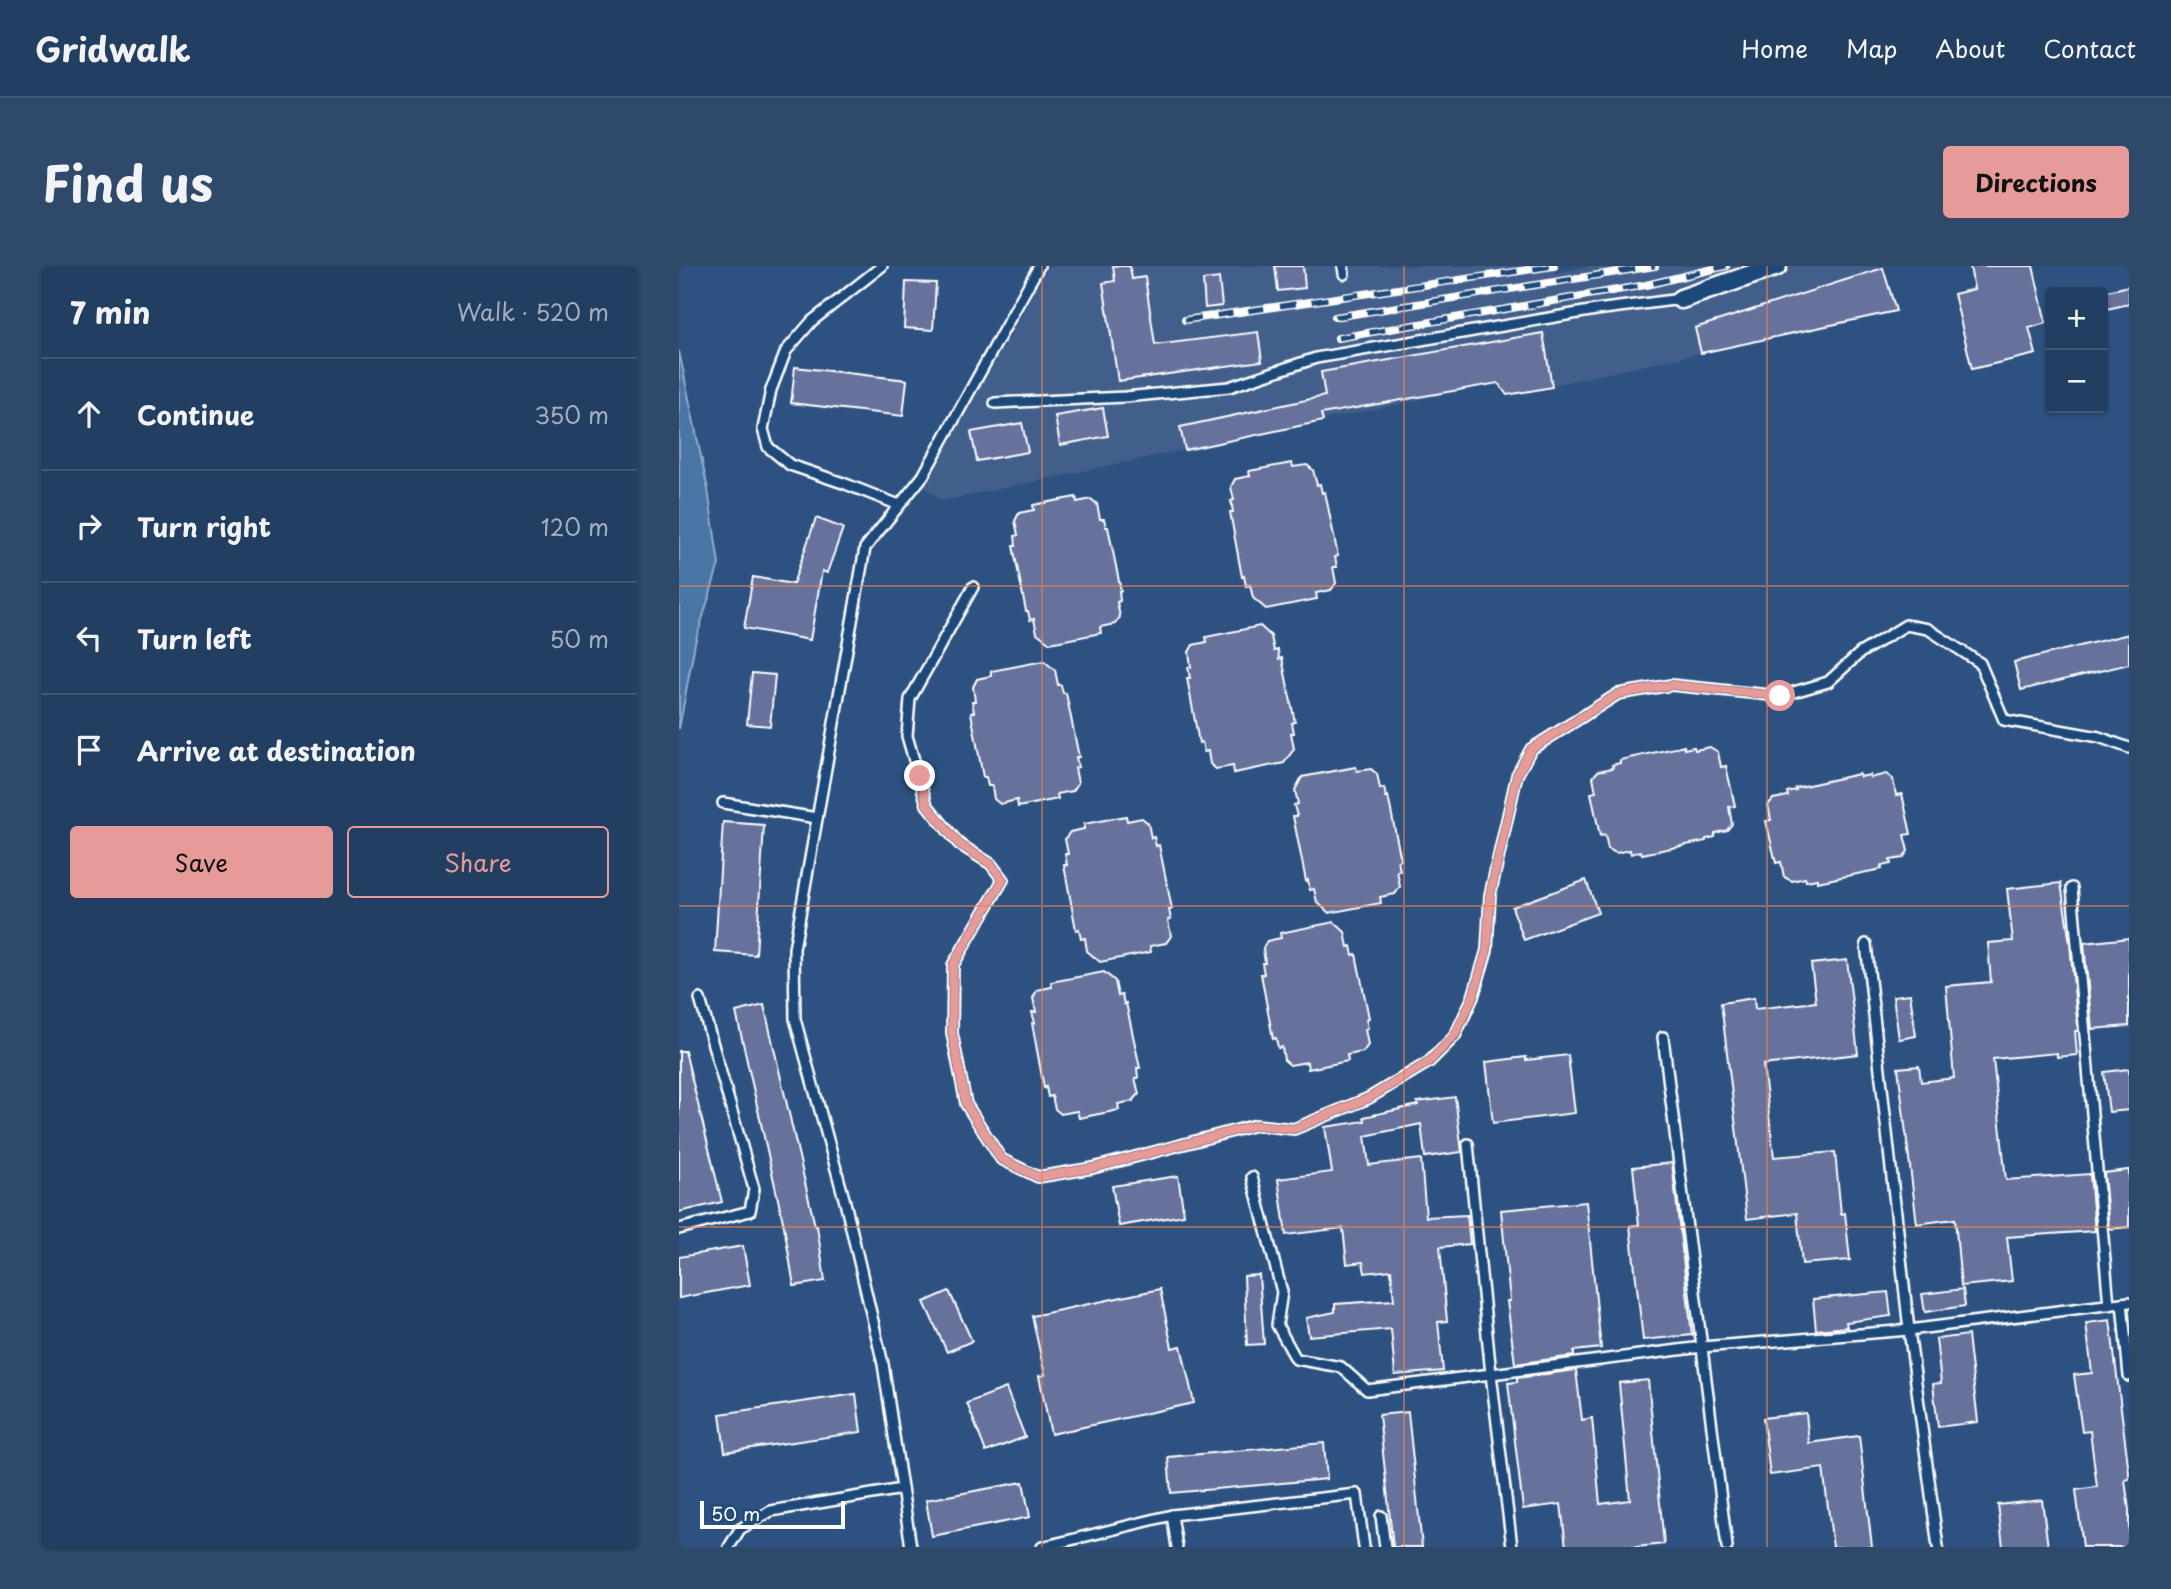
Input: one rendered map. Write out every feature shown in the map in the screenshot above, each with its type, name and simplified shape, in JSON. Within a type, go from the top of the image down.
[{"type":"street","points":[[1681,299],[1777,266]]},
{"type":"lane","points":[[912,1547],[883,1364],[845,1202],[795,1019],[795,949],[865,548],[923,477],[1039,266]]},
{"type":"lane","points":[[882,267],[812,321],[786,352],[771,390],[763,429],[768,447],[790,465],[843,482],[899,505]]},
{"type":"lane","points":[[995,403],[1125,397],[1230,387],[1316,358],[1596,310],[1681,299]]},
{"type":"lane","points":[[973,587],[910,699],[907,736],[927,805],[959,844],[991,864],[1003,880],[953,965],[952,1032],[966,1104],[1001,1159],[1038,1177],[1093,1168],[1256,1125],[1294,1129],[1369,1098],[1429,1062],[1455,1035],[1473,997],[1487,950],[1490,895],[1517,775],[1531,749],[1618,694],[1671,685],[1780,696],[1828,682],[1860,653],[1906,625],[1928,629],[1980,663],[2004,720],[2099,737],[2129,748]]},
{"type":"lane","points":[[723,803],[817,818]]},
{"type":"lane","points":[[2072,888],[2109,1305]]},
{"type":"lane","points":[[1866,944],[1909,1330],[1938,1547]]},
{"type":"lane","points":[[679,1229],[750,1211],[754,1189],[700,999]]},
{"type":"lane","points":[[1663,1037],[1727,1547]]},
{"type":"lane","points":[[1468,1144],[1512,1547]]},
{"type":"lane","points":[[1252,1177],[1282,1292],[1277,1325],[1296,1359],[1341,1367],[1367,1390],[1702,1347],[1909,1330],[2125,1303],[2129,1376]]},
{"type":"lane","points":[[729,1547],[740,1529],[772,1511],[902,1489]]},
{"type":"lane","points":[[1042,1547],[1068,1543],[1172,1515],[1357,1494],[1364,1547]]},
{"type":"lane","points":[[1172,1515],[1177,1547]]},
{"type":"lane","points":[[1381,1516],[1385,1547]]},
{"type":"shaded area","points":[[1049,266],[1554,266],[1555,273],[1590,266],[1883,266],[1896,311],[1507,395],[1498,383],[942,501],[925,487]]},
{"type":"shaded area","points":[[679,351],[708,490],[719,564],[695,643],[679,729]]},
{"type":"building","points":[[1113,266],[1130,266],[1132,279],[1145,277],[1155,345],[1258,332],[1262,361],[1118,381],[1103,283],[1115,281]]},
{"type":"building","points":[[1275,266],[1303,266],[1305,288],[1278,291]]},
{"type":"building","points":[[1970,266],[2033,266],[2045,319],[2045,323],[2029,328],[2036,354],[1972,369],[1954,294],[1974,289]]},
{"type":"building","points":[[1883,268],[1896,311],[1701,353],[1695,328]]},
{"type":"building","points":[[1219,278],[1222,306],[1205,308],[1203,280]]},
{"type":"building","points":[[906,282],[936,283],[933,330],[904,328]]},
{"type":"building","points":[[2129,286],[2129,304],[2108,309],[2108,291]]},
{"type":"building","points":[[1543,333],[1552,387],[1507,395],[1498,383],[1321,414],[1323,421],[1185,450],[1180,427],[1325,396],[1321,372]]},
{"type":"building","points":[[795,367],[907,380],[903,416],[791,403]]},
{"type":"building","points":[[1103,408],[1108,436],[1060,445],[1055,416]]},
{"type":"building","points":[[1022,423],[1028,452],[977,461],[971,432]]},
{"type":"building","points":[[1292,463],[1293,467],[1307,465],[1313,470],[1317,485],[1320,484],[1322,493],[1325,492],[1338,556],[1335,557],[1337,567],[1333,567],[1336,583],[1331,590],[1316,593],[1317,599],[1266,609],[1253,598],[1250,585],[1246,586],[1244,576],[1242,577],[1230,512],[1233,512],[1231,501],[1234,500],[1231,487],[1235,479],[1250,476],[1249,471]]},
{"type":"building","points":[[1076,497],[1077,502],[1091,499],[1097,504],[1100,519],[1104,519],[1108,527],[1121,591],[1120,601],[1117,602],[1120,617],[1115,624],[1100,627],[1101,633],[1050,643],[1037,633],[1034,619],[1030,620],[1026,611],[1013,546],[1016,546],[1015,536],[1018,535],[1015,521],[1019,513],[1034,510],[1033,505]]},
{"type":"building","points":[[816,518],[843,528],[827,573],[822,571],[810,640],[744,628],[753,577],[793,584]]},
{"type":"building","points":[[1260,626],[1271,636],[1274,651],[1278,650],[1279,659],[1282,658],[1295,722],[1292,723],[1294,733],[1291,733],[1294,749],[1284,763],[1234,773],[1233,766],[1216,769],[1210,764],[1208,751],[1204,752],[1202,742],[1199,743],[1187,678],[1190,678],[1188,667],[1191,667],[1189,652],[1193,645],[1207,642],[1206,637]]},
{"type":"building","points":[[2129,634],[2129,664],[2021,690],[2014,662]]},
{"type":"building","points":[[1044,661],[1055,670],[1058,685],[1061,685],[1063,693],[1066,693],[1079,757],[1076,757],[1078,767],[1075,768],[1078,783],[1073,791],[1057,794],[1058,799],[1018,807],[1017,800],[1000,804],[994,799],[992,786],[988,786],[986,777],[983,777],[971,713],[974,712],[972,701],[975,701],[973,687],[977,679],[991,676],[991,671]]},
{"type":"building","points":[[752,673],[775,675],[770,726],[747,724]]},
{"type":"building","points":[[1684,746],[1684,749],[1694,747],[1695,750],[1710,747],[1718,752],[1721,767],[1726,766],[1735,806],[1729,807],[1732,824],[1727,830],[1715,833],[1715,837],[1706,841],[1642,854],[1641,851],[1631,854],[1630,850],[1616,853],[1608,849],[1605,835],[1600,836],[1591,793],[1596,792],[1593,777],[1598,771],[1613,768],[1612,765],[1620,763],[1620,760]]},
{"type":"building","points":[[1356,767],[1357,771],[1371,769],[1377,774],[1380,789],[1384,788],[1386,797],[1388,796],[1401,860],[1398,861],[1400,871],[1397,871],[1400,887],[1395,894],[1380,897],[1381,903],[1329,913],[1317,902],[1314,889],[1310,890],[1308,880],[1306,881],[1293,816],[1297,816],[1294,805],[1298,804],[1295,790],[1302,777]]},
{"type":"building","points":[[1859,774],[1860,777],[1870,775],[1870,778],[1886,774],[1893,779],[1896,795],[1902,794],[1911,834],[1904,835],[1908,851],[1903,858],[1890,860],[1891,864],[1881,866],[1882,869],[1817,882],[1817,879],[1792,881],[1784,877],[1781,862],[1776,863],[1766,821],[1771,820],[1768,805],[1773,799],[1788,796],[1787,792],[1796,790],[1795,788]]},
{"type":"building","points":[[1126,816],[1127,821],[1142,818],[1148,823],[1151,838],[1154,837],[1156,846],[1159,845],[1172,909],[1169,910],[1171,919],[1168,920],[1171,936],[1166,943],[1150,946],[1151,952],[1100,962],[1087,951],[1085,938],[1081,939],[1079,929],[1076,930],[1064,865],[1067,865],[1065,854],[1068,854],[1065,839],[1070,832],[1084,829],[1084,824]]},
{"type":"building","points":[[723,822],[764,825],[756,955],[715,952]]},
{"type":"building","points":[[1586,880],[1598,913],[1524,940],[1512,907]]},
{"type":"building","points":[[2061,883],[2070,944],[2078,1031],[2075,1031],[2077,1055],[2057,1057],[2057,1053],[1993,1059],[2006,1180],[2090,1174],[2095,1231],[2007,1237],[2012,1281],[1961,1286],[1955,1219],[1917,1224],[1898,1068],[1919,1066],[1921,1082],[1954,1078],[1946,986],[1991,982],[1988,943],[2013,941],[2007,889]]},
{"type":"building","points":[[1334,922],[1345,932],[1348,947],[1351,946],[1353,955],[1356,954],[1369,1018],[1366,1019],[1368,1029],[1365,1029],[1368,1045],[1363,1052],[1347,1055],[1348,1061],[1308,1069],[1307,1062],[1290,1065],[1284,1060],[1282,1047],[1278,1048],[1276,1038],[1273,1039],[1261,974],[1264,974],[1262,963],[1265,963],[1263,948],[1267,941],[1281,938],[1280,933]]},
{"type":"building","points":[[2129,938],[2129,1026],[2092,1029],[2084,943]]},
{"type":"building","points":[[1847,960],[1858,1054],[1763,1065],[1774,1157],[1835,1152],[1841,1214],[1845,1213],[1850,1260],[1802,1264],[1797,1213],[1747,1219],[1721,1003],[1754,998],[1755,1009],[1816,1002],[1811,964]]},
{"type":"building","points":[[1104,972],[1115,981],[1118,996],[1122,995],[1124,1004],[1126,1003],[1140,1068],[1137,1068],[1138,1078],[1135,1078],[1139,1094],[1133,1101],[1118,1104],[1119,1110],[1079,1118],[1077,1111],[1061,1114],[1055,1109],[1052,1096],[1048,1097],[1046,1087],[1044,1088],[1032,1023],[1035,1023],[1032,1012],[1036,1012],[1033,998],[1037,990],[1052,987],[1051,982]]},
{"type":"building","points":[[1910,994],[1916,1036],[1899,1039],[1893,996]]},
{"type":"building","points":[[764,1005],[817,1226],[825,1281],[794,1286],[784,1226],[736,1012]]},
{"type":"building","points":[[679,1051],[685,1051],[722,1202],[679,1212]]},
{"type":"building","points":[[1568,1055],[1575,1113],[1493,1123],[1486,1062]]},
{"type":"building","points":[[2129,1069],[2129,1110],[2109,1112],[2104,1072]]},
{"type":"building","points":[[1455,1097],[1462,1152],[1425,1157],[1421,1124],[1365,1136],[1369,1165],[1421,1159],[1426,1217],[1467,1215],[1470,1244],[1440,1247],[1447,1321],[1438,1322],[1443,1371],[1395,1375],[1391,1329],[1309,1336],[1306,1318],[1335,1312],[1335,1304],[1394,1300],[1391,1270],[1365,1273],[1363,1262],[1347,1264],[1343,1228],[1286,1235],[1278,1179],[1332,1172],[1325,1127],[1365,1121],[1364,1117],[1418,1105],[1417,1102]]},
{"type":"building","points":[[1672,1163],[1692,1335],[1643,1340],[1630,1226],[1639,1225],[1633,1167]]},
{"type":"building","points":[[2129,1170],[2129,1227],[2109,1229],[2104,1173]]},
{"type":"building","points":[[1178,1176],[1184,1215],[1119,1226],[1112,1186]]},
{"type":"building","points":[[1586,1202],[1601,1348],[1574,1351],[1574,1356],[1515,1364],[1507,1301],[1510,1301],[1501,1210]]},
{"type":"building","points":[[743,1246],[750,1285],[679,1298],[679,1257]]},
{"type":"building","points":[[1259,1275],[1264,1344],[1247,1345],[1244,1276]]},
{"type":"building","points":[[1160,1289],[1172,1348],[1181,1346],[1194,1403],[1051,1434],[1039,1376],[1045,1375],[1032,1316]]},
{"type":"building","points":[[1963,1289],[1965,1306],[1925,1312],[1922,1294]]},
{"type":"building","points":[[949,1291],[972,1341],[947,1352],[924,1302]]},
{"type":"building","points":[[1888,1292],[1891,1316],[1846,1322],[1847,1327],[1816,1330],[1813,1299]]},
{"type":"building","points":[[2110,1320],[2129,1473],[2129,1479],[2125,1480],[2129,1510],[2129,1547],[2083,1547],[2076,1490],[2097,1487],[2090,1431],[2082,1432],[2074,1375],[2092,1373],[2086,1323]]},
{"type":"building","points":[[1968,1335],[1978,1422],[1938,1427],[1933,1384],[1941,1383],[1936,1339]]},
{"type":"building","points":[[1576,1370],[1582,1420],[1592,1418],[1600,1504],[1630,1500],[1619,1383],[1648,1380],[1664,1544],[1636,1547],[1566,1547],[1561,1504],[1523,1509],[1508,1383],[1517,1382],[1517,1378]]},
{"type":"building","points":[[1006,1388],[1025,1437],[986,1452],[967,1403]]},
{"type":"building","points":[[856,1394],[861,1432],[725,1452],[720,1414]]},
{"type":"building","points":[[1408,1412],[1422,1547],[1393,1547],[1379,1415]]},
{"type":"building","points":[[1806,1413],[1809,1443],[1859,1436],[1872,1547],[1833,1547],[1823,1468],[1770,1475],[1763,1418]]},
{"type":"building","points":[[1324,1443],[1327,1479],[1171,1493],[1168,1457]]},
{"type":"building","points":[[1023,1482],[1030,1517],[932,1536],[926,1500]]},
{"type":"building","points":[[2042,1500],[2048,1547],[2003,1547],[1998,1505]]},
{"type":"railway","points":[[1185,320],[1554,266]]},
{"type":"railway","points":[[1335,317],[1655,266]]},
{"type":"railway","points":[[1338,338],[1646,285],[1726,266]]},
{"type":"route","points":[[920,776],[927,805],[959,844],[991,864],[1003,880],[953,965],[952,1032],[966,1104],[1001,1159],[1038,1177],[1093,1168],[1256,1125],[1294,1129],[1369,1098],[1429,1062],[1455,1035],[1473,997],[1487,950],[1490,895],[1517,775],[1531,749],[1557,730],[1618,694],[1671,685],[1780,696]]}]
